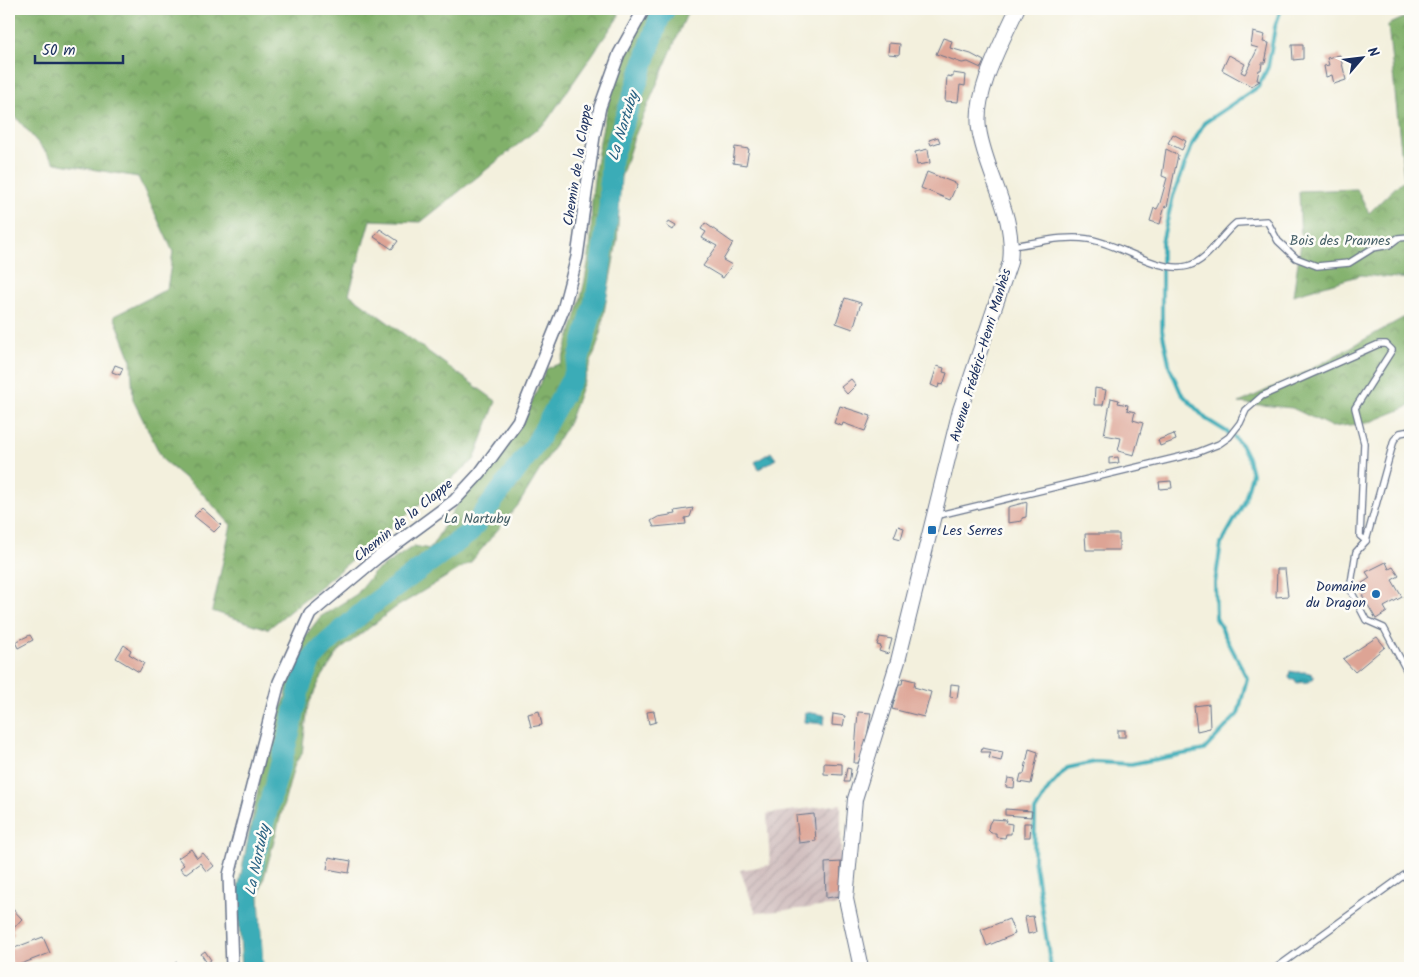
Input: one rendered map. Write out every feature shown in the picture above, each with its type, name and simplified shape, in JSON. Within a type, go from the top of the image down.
[{"type":"street","name":"Chemin de la Clappe","points":[[232,968],[229,875],[278,682],[310,614],[378,557],[454,501],[480,473],[518,421],[563,310],[574,266],[600,107],[619,54],[644,9]]},
{"type":"street","name":"Avenue Frédéric-Henri Manhès","points":[[861,968],[846,899],[855,799],[898,661],[960,410],[1010,262],[1012,246],[1010,224],[988,165],[979,127],[982,93],[988,72],[1017,9]]},
{"type":"lane","points":[[1012,246],[1087,238],[1121,248],[1160,265],[1186,267],[1198,262],[1236,223],[1267,221],[1278,241],[1296,258],[1317,266],[1349,263],[1373,248],[1389,245],[1398,238],[1410,237]]},
{"type":"lane","points":[[935,516],[1196,453],[1219,444],[1229,437],[1240,423],[1246,410],[1262,396],[1379,344],[1386,344],[1392,350],[1355,408],[1364,443],[1360,536],[1366,541]]},
{"type":"lane","points":[[1410,431],[1400,434],[1394,440],[1366,541],[1356,552],[1350,589],[1366,620],[1384,628],[1410,676]]},
{"type":"lane","points":[[1276,968],[1410,871]]},
{"type":"lane","points":[[1404,968],[1410,963]]},
{"type":"shaded area","points":[[841,804],[841,905],[756,913],[740,870],[770,865],[767,814]]},
{"type":"green space","points":[[9,9],[618,9],[619,16],[546,122],[421,222],[370,220],[349,294],[496,401],[474,460],[268,629],[212,611],[231,525],[200,491],[163,460],[133,400],[131,359],[114,316],[167,289],[173,252],[138,177],[55,163],[9,109]]},
{"type":"green space","name":"La Nartuby","points":[[646,9],[689,9],[633,140],[621,177],[617,241],[599,340],[569,422],[519,504],[471,562],[395,608],[339,651],[320,680],[308,706],[302,754],[295,763],[259,896],[263,968],[242,968],[237,894],[261,774],[286,695],[288,670],[299,644],[320,617],[357,594],[373,573],[414,546],[430,549],[459,501],[489,471],[523,422],[546,369],[561,363],[578,307],[588,263],[591,242],[594,176],[609,100],[625,51]]},
{"type":"green space","name":"Bois des Prannes","points":[[1410,15],[1410,279],[1361,275],[1293,295],[1301,243],[1299,191],[1357,189],[1369,213],[1404,179],[1388,25]]},
{"type":"green space","points":[[1410,314],[1410,406],[1368,423],[1332,427],[1292,408],[1239,403],[1310,370]]},
{"type":"water","points":[[771,452],[776,459],[759,469],[755,462]]},
{"type":"water","points":[[1290,671],[1309,673],[1314,678],[1309,682],[1296,683],[1295,679],[1291,680],[1289,678]]},
{"type":"water","points":[[805,712],[825,715],[824,724],[804,722]]},
{"type":"building","points":[[1253,32],[1265,35],[1263,42],[1269,43],[1265,63],[1262,63],[1261,70],[1259,70],[1257,80],[1260,81],[1251,86],[1222,70],[1229,55],[1245,64],[1241,72],[1245,74],[1258,48],[1251,46]]},
{"type":"building","points":[[943,38],[952,41],[950,48],[971,54],[984,61],[981,68],[968,62],[962,63],[936,54]]},
{"type":"building","points":[[889,43],[900,44],[899,55],[888,54]]},
{"type":"building","points":[[1292,45],[1303,45],[1303,59],[1293,60]]},
{"type":"building","points":[[1340,55],[1346,80],[1334,84],[1332,75],[1326,77],[1324,66],[1329,65],[1327,58]]},
{"type":"building","points":[[953,73],[966,75],[965,86],[960,85],[958,102],[945,101],[947,76],[953,77]]},
{"type":"building","points":[[1173,134],[1186,141],[1182,150],[1168,143]]},
{"type":"building","points":[[938,137],[940,142],[931,145],[929,140]]},
{"type":"building","points":[[735,147],[749,149],[746,165],[733,163]]},
{"type":"building","points":[[928,149],[930,163],[917,165],[915,152]]},
{"type":"building","points":[[1166,149],[1178,155],[1167,207],[1165,206],[1160,224],[1150,221],[1154,208],[1157,209],[1160,203],[1167,178],[1162,176]]},
{"type":"building","points":[[927,172],[957,184],[950,200],[921,188]]},
{"type":"building","points":[[669,221],[676,225],[673,230],[667,226]]},
{"type":"building","points":[[705,223],[733,243],[723,260],[732,265],[723,278],[703,266],[717,246],[702,238],[706,232],[701,229]]},
{"type":"building","points":[[380,229],[398,241],[392,249],[374,237]]},
{"type":"building","points":[[845,298],[861,303],[853,329],[836,323]]},
{"type":"building","points":[[115,365],[123,368],[120,375],[112,372]]},
{"type":"building","points":[[937,366],[944,368],[943,372],[947,373],[943,385],[939,384],[938,388],[931,385]]},
{"type":"building","points":[[851,379],[856,385],[847,394],[841,387]]},
{"type":"building","points":[[1095,388],[1106,390],[1103,405],[1094,405]]},
{"type":"building","points":[[1111,398],[1119,400],[1118,403],[1128,405],[1127,410],[1135,412],[1133,420],[1143,423],[1134,455],[1118,451],[1121,438],[1104,435]]},
{"type":"building","points":[[840,406],[871,416],[865,431],[843,423],[842,426],[834,423]]},
{"type":"building","points":[[1174,434],[1176,440],[1160,446],[1158,440]]},
{"type":"building","points":[[1118,457],[1119,463],[1109,464],[1109,458]]},
{"type":"building","points":[[1171,481],[1172,488],[1160,489],[1159,482]]},
{"type":"building","points":[[1027,502],[1026,517],[1022,518],[1022,521],[1008,523],[1008,507]]},
{"type":"building","points":[[202,508],[221,525],[214,532],[194,516]]},
{"type":"building","points":[[693,508],[690,517],[685,518],[686,524],[654,527],[651,521],[658,517],[676,514],[675,511]]},
{"type":"building","points":[[898,526],[904,528],[901,539],[894,537]]},
{"type":"building","points":[[1085,534],[1119,534],[1119,550],[1086,550]]},
{"type":"building","points":[[1386,562],[1389,569],[1393,567],[1399,576],[1392,580],[1402,597],[1384,607],[1387,612],[1376,619],[1362,595],[1367,593],[1361,584],[1370,578],[1366,572]]},
{"type":"building","points":[[1277,569],[1285,569],[1288,596],[1276,597]]},
{"type":"building","points":[[30,635],[33,640],[18,648],[15,642]]},
{"type":"building","points":[[880,637],[892,639],[888,654],[879,651],[881,646],[877,645]]},
{"type":"building","points":[[1377,637],[1385,647],[1355,672],[1343,659]]},
{"type":"building","points":[[124,645],[131,650],[129,654],[144,663],[139,672],[116,658]]},
{"type":"building","points":[[903,678],[915,681],[914,687],[931,692],[924,717],[892,709],[899,684],[902,684]]},
{"type":"building","points":[[951,684],[959,685],[957,698],[950,697]]},
{"type":"building","points":[[1209,704],[1210,728],[1197,731],[1194,706]]},
{"type":"building","points":[[539,711],[542,725],[531,727],[528,714]]},
{"type":"building","points":[[654,711],[656,722],[649,724],[647,712]]},
{"type":"building","points":[[858,712],[871,713],[865,749],[858,763],[854,763]]},
{"type":"building","points":[[833,714],[845,716],[843,726],[832,725]]},
{"type":"building","points":[[1118,730],[1125,730],[1125,737],[1118,737]]},
{"type":"building","points":[[982,748],[1003,752],[1001,761],[989,758],[991,752],[981,752]]},
{"type":"building","points":[[1029,749],[1038,752],[1031,784],[1019,782],[1021,774],[1024,774]]},
{"type":"building","points":[[824,763],[842,764],[842,775],[824,774]]},
{"type":"building","points":[[847,768],[851,769],[850,778],[849,782],[844,782]]},
{"type":"building","points":[[1008,778],[1015,779],[1014,788],[1006,787]]},
{"type":"building","points":[[1005,809],[1032,811],[1031,817],[1005,815]]},
{"type":"building","points":[[814,814],[816,841],[799,843],[796,816]]},
{"type":"building","points":[[992,819],[1007,820],[1006,823],[1012,824],[1011,834],[1006,834],[1005,838],[996,837],[996,833],[991,833],[988,830]]},
{"type":"building","points":[[1024,823],[1031,823],[1030,837],[1024,837]]},
{"type":"building","points":[[191,849],[197,858],[203,853],[214,866],[207,872],[200,863],[185,874],[180,868],[184,865],[178,858]]},
{"type":"building","points":[[329,857],[351,861],[349,873],[327,869]]},
{"type":"building","points":[[841,862],[840,896],[826,898],[825,863]]},
{"type":"building","points":[[10,906],[22,919],[12,930],[15,933],[9,940]]},
{"type":"building","points":[[1033,916],[1036,932],[1028,934],[1025,917]]},
{"type":"building","points":[[1009,919],[1015,934],[987,946],[981,930]]},
{"type":"building","points":[[43,937],[50,953],[13,967],[9,950]]},
{"type":"building","points":[[205,951],[211,960],[207,963],[201,954]]},
{"type":"building","points":[[176,962],[187,968],[173,968]]},
{"type":"waterway","name":"La Nartuby","points":[[253,968],[248,894],[259,840],[290,731],[300,687],[311,660],[326,644],[370,606],[469,533],[535,445],[575,373],[597,292],[609,207],[611,159],[659,19],[665,9]]},
{"type":"waterway","points":[[1051,968],[1034,859],[1035,811],[1049,788],[1067,768],[1095,762],[1131,764],[1204,750],[1238,714],[1247,678],[1216,618],[1215,583],[1221,544],[1244,503],[1252,474],[1248,458],[1242,446],[1232,435],[1206,419],[1181,393],[1170,368],[1162,330],[1162,242],[1173,196],[1193,143],[1204,123],[1258,87],[1268,67],[1275,27],[1281,9]]},
{"type":"place","name":"Les Serres","points":[[932,530]]},
{"type":"place","name":"Domaine du Dragon","points":[[1376,594]]}]
